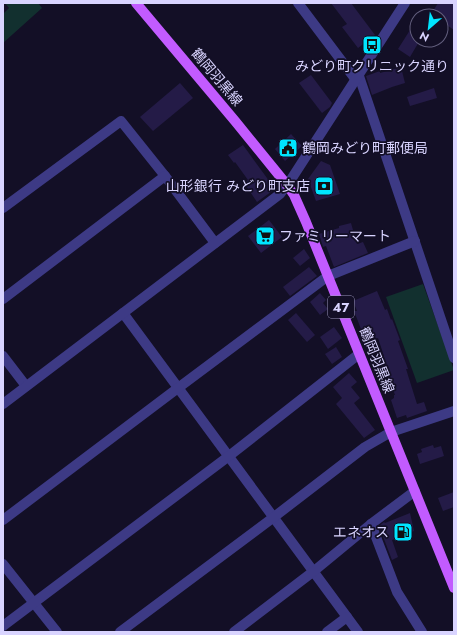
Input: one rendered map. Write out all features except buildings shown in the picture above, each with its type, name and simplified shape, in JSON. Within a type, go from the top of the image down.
[{"type":"main road","name":"鶴岡羽黒線","points":[[136,3],[235,121],[294,195],[454,588]]},
{"type":"street","points":[[298,3],[358,78],[454,358]]},
{"type":"street","points":[[3,404],[280,194],[358,78],[405,3]]},
{"type":"street","points":[[3,208],[121,121],[165,176],[215,243]]},
{"type":"street","points":[[3,299],[165,176]]},
{"type":"street","points":[[3,520],[328,276],[414,241]]},
{"type":"street","points":[[123,313],[358,632]]},
{"type":"street","points":[[3,626],[229,456],[359,354]]},
{"type":"street","points":[[3,356],[26,386]]},
{"type":"street","points":[[120,632],[365,447],[391,432],[454,411]]},
{"type":"street","points":[[234,632],[314,571],[371,524],[415,492]]},
{"type":"street","points":[[371,524],[397,592],[422,632]]},
{"type":"street","points":[[3,564],[57,632]]},
{"type":"street","points":[[327,632],[347,617]]},
{"type":"green space","points":[[5,3],[38,3],[42,8],[3,43],[3,14],[9,8]]},
{"type":"green space","points":[[423,284],[454,370],[417,383],[386,297]]},
{"type":"place","name":"みどり町クリニック通り","points":[[372,45]]},
{"type":"place","name":"鶴岡みどり町郵便局","points":[[288,148]]},
{"type":"place","name":"山形銀行 みどり町支店","points":[[324,186]]},
{"type":"place","name":"ファミリーマート","points":[[265,236]]},
{"type":"place","name":"エネオス","points":[[403,532]]}]
